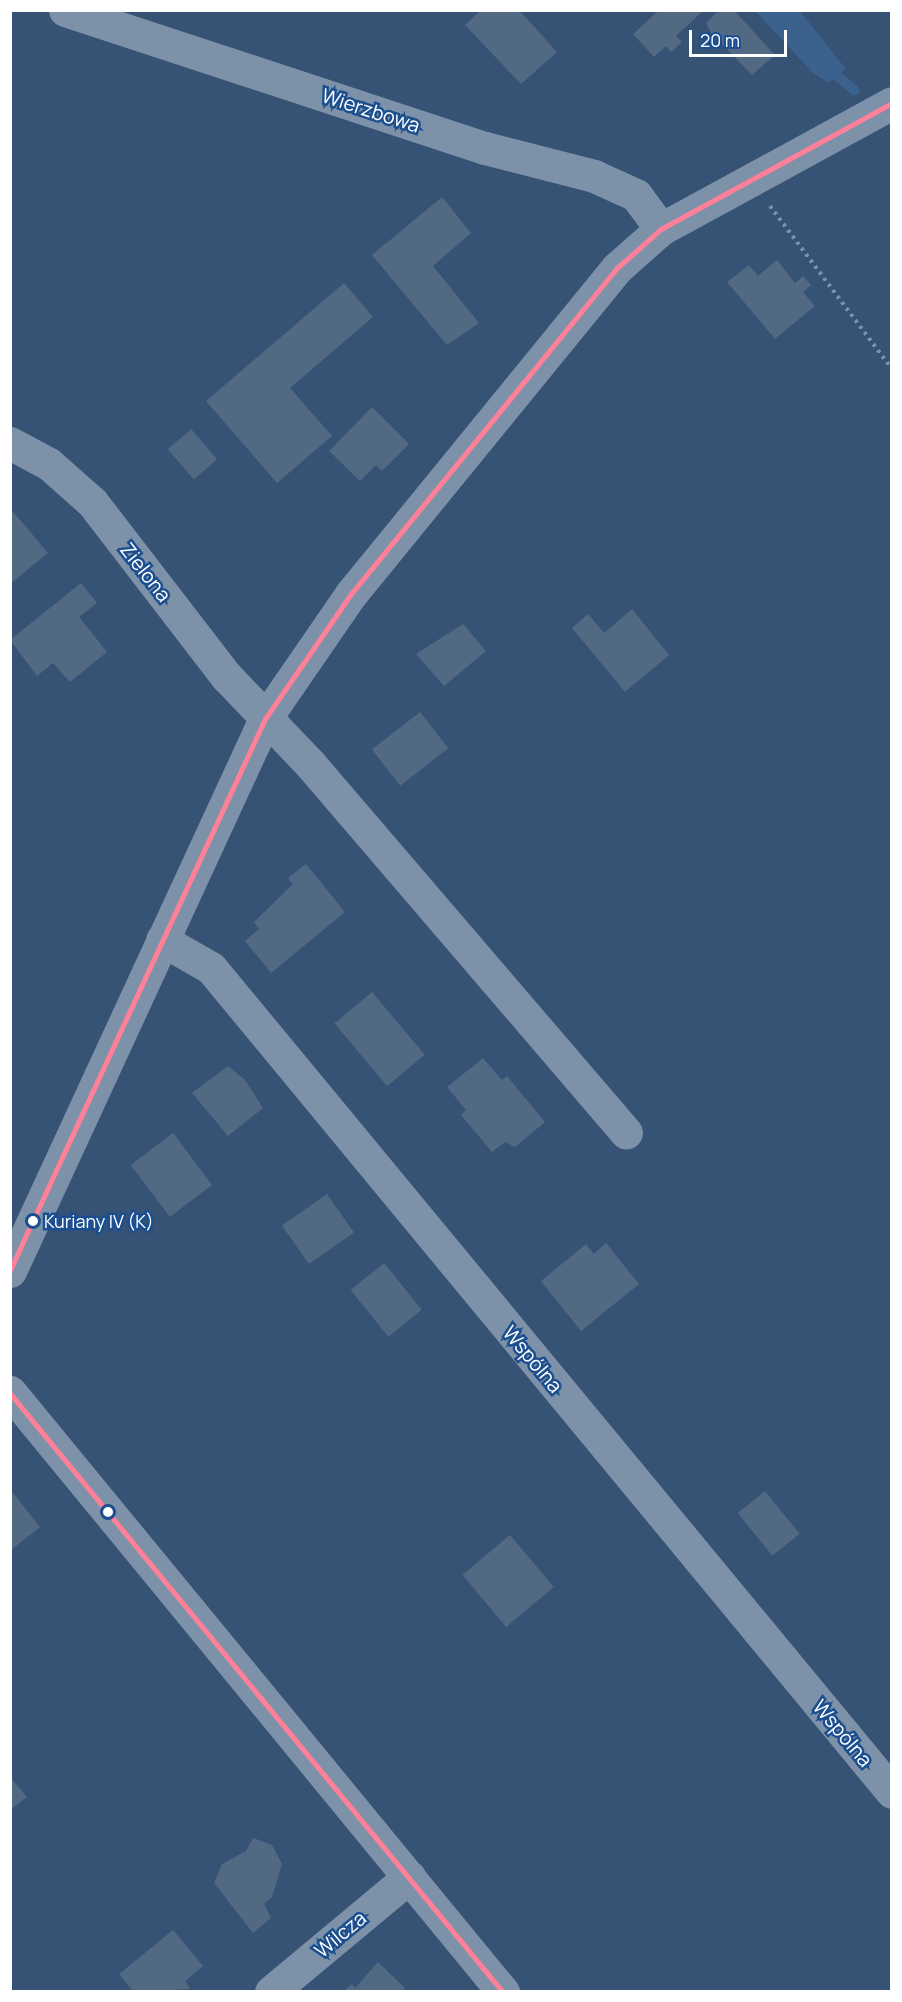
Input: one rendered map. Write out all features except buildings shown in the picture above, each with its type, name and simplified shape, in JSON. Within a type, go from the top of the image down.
[{"type":"street","name":"Wierzbowa","points":[[65,10],[485,148],[594,176],[636,195],[661,229]]},
{"type":"street","points":[[10,1271],[265,719],[351,594],[617,268],[661,229],[753,176],[891,103]]},
{"type":"street","name":"Zielona","points":[[10,443],[49,464],[92,502],[265,719],[310,765],[626,1133]]},
{"type":"street","name":"Wspólna","points":[[162,940],[211,968],[891,1792]]},
{"type":"street","points":[[10,1392],[503,1992]]},
{"type":"street","name":"Wilcza","points":[[271,1992],[409,1877]]},
{"type":"path","points":[[753,176],[774,215],[891,369]]},
{"type":"water","points":[[755,11],[800,11],[846,69],[829,83],[814,74]]},
{"type":"waterway","points":[[829,69],[854,90]]},
{"type":"transit line","points":[[10,1270],[265,719],[351,594],[617,268],[661,229],[892,103]]},
{"type":"transit line","points":[[10,1393],[503,1992]]},
{"type":"place","name":"Kuriany IV (K)","points":[[33,1221]]}]
